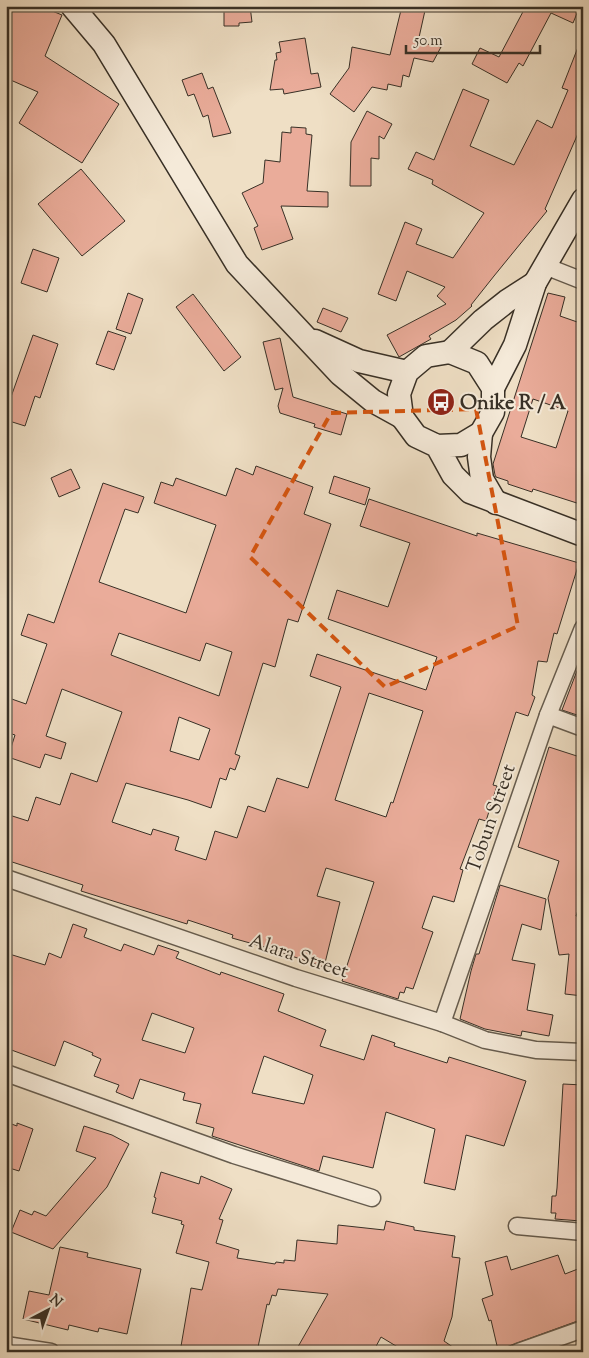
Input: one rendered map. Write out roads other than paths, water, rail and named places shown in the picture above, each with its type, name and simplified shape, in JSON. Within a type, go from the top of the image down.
[{"type":"street","points":[[72,6],[104,44],[237,264],[340,374],[373,401],[402,417],[416,436],[437,446],[461,445],[482,433]]},
{"type":"street","points":[[496,503],[482,478],[479,457],[482,433],[493,412],[493,388],[515,345],[540,274],[583,200]]},
{"type":"street","points":[[450,352],[483,320],[540,274],[583,281]]},
{"type":"street","points":[[305,337],[359,361],[407,372]]},
{"type":"street","points":[[402,417],[399,394],[407,372],[426,356],[450,352],[477,363],[493,388]]},
{"type":"street","points":[[437,446],[453,475],[470,492],[583,535]]},
{"type":"street","name":"Tobun Street","points":[[442,1023],[548,715],[583,628]]},
{"type":"street","points":[[548,715],[583,728]]},
{"type":"street","name":"Alara Street","points":[[6,878],[296,978],[494,1041],[536,1050],[583,1052]]},
{"type":"street","points":[[6,1072],[234,1155],[372,1198]]},
{"type":"street","points":[[517,1226],[583,1232]]},
{"type":"street","points":[[518,1352],[583,1329]]},
{"type":"street","points":[[6,1345],[51,1352]]},
{"type":"place","name":"Onike R / A","points":[[441,402]]}]
